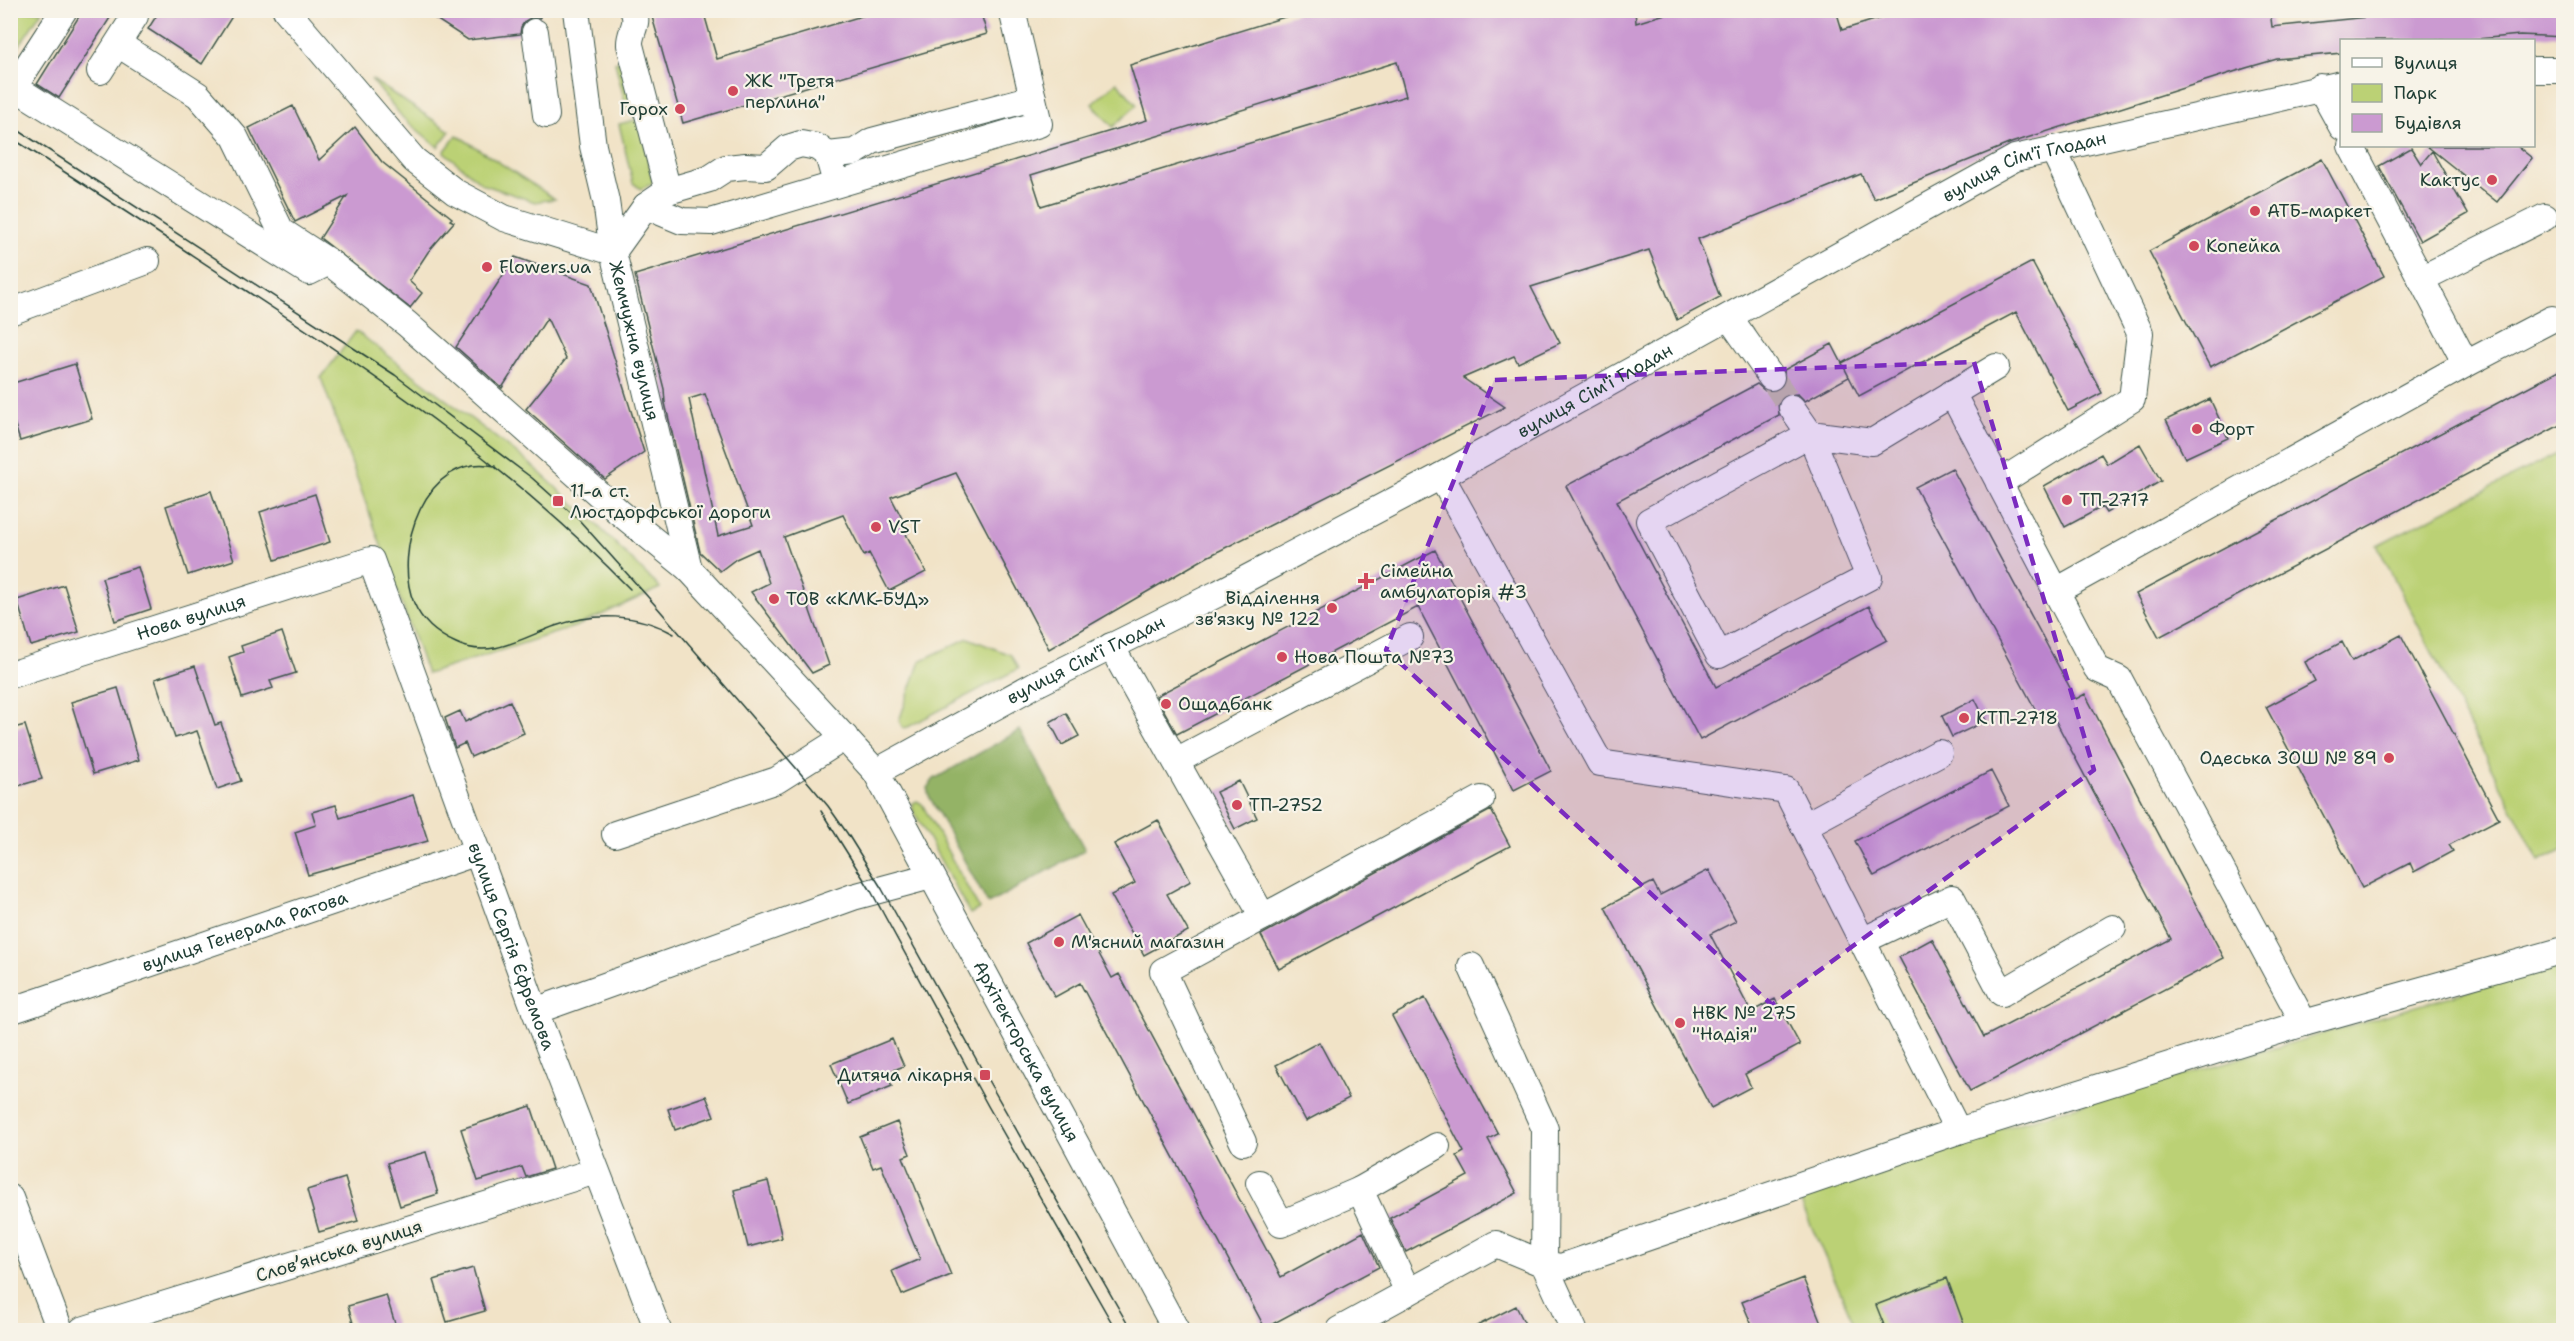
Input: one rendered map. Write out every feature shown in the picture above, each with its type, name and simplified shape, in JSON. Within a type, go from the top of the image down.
[{"type":"street","points":[[15,90],[64,10]]},
{"type":"street","points":[[15,90],[71,10]]},
{"type":"street","name":"Жемчужна вулиця","points":[[286,10],[414,160],[455,192],[504,218],[613,252],[689,569],[876,772]]},
{"type":"street","points":[[576,10],[593,146],[606,201],[613,252]]},
{"type":"street","points":[[633,10],[636,24],[631,34],[630,45],[650,112],[668,191]]},
{"type":"street","points":[[646,206],[682,221],[711,222],[1039,124],[1012,10]]},
{"type":"street","points":[[100,71],[135,16]]},
{"type":"street","points":[[535,32],[546,115]]},
{"type":"street","points":[[118,44],[198,95],[235,137],[281,231],[328,262],[407,324],[603,498],[689,569]]},
{"type":"street","points":[[2535,70],[2564,70]]},
{"type":"street","points":[[2331,85],[2340,119]]},
{"type":"street","name":"вулиця Сім'ї Глодан","points":[[876,772],[1036,684],[1219,593],[1441,477],[2015,158],[2331,85]]},
{"type":"street","points":[[15,90],[309,272],[328,262]]},
{"type":"street","points":[[828,155],[855,152],[872,141],[1033,98]]},
{"type":"street","points":[[613,252],[646,206],[668,191],[709,179],[726,168],[766,167],[788,148],[801,144],[817,147],[828,155],[836,183]]},
{"type":"street","points":[[2352,147],[2466,364]]},
{"type":"street","points":[[2000,483],[2132,399],[2140,333],[2053,149]]},
{"type":"street","points":[[2421,279],[2546,217]]},
{"type":"street","points":[[10,312],[147,261]]},
{"type":"street","points":[[1730,316],[1771,377]]},
{"type":"street","points":[[2056,591],[2466,364],[2552,319]]},
{"type":"street","points":[[1792,408],[1810,434],[1869,577],[1719,656],[1649,521],[1810,434],[1872,442],[1996,367]]},
{"type":"street","points":[[1952,393],[2097,669],[2119,679],[2304,1023]]},
{"type":"street","points":[[1441,477],[1600,764],[1786,790],[1958,1131]]},
{"type":"street","name":"Нова вулиця","points":[[10,675],[371,560]]},
{"type":"street","name":"вулиця Сергія Єфремова","points":[[371,560],[535,1011],[658,1330]]},
{"type":"street","points":[[1176,761],[1410,638]]},
{"type":"street","points":[[1111,646],[1263,917]]},
{"type":"street","points":[[615,834],[777,780],[845,736]]},
{"type":"street","points":[[1804,826],[1940,753]]},
{"type":"street","name":"Архітекторська вулиця","points":[[876,772],[1176,1330]]},
{"type":"street","points":[[1243,1142],[1163,971],[1481,799]]},
{"type":"street","name":"вулиця Генерала Ратова","points":[[10,1011],[478,852]]},
{"type":"street","points":[[535,1011],[853,897],[932,876]]},
{"type":"street","points":[[1862,940],[1952,898],[2002,993],[2113,928]]},
{"type":"street","points":[[1339,1330],[1496,1244],[1544,1264],[1561,1267],[1958,1131],[2304,1023],[2564,950]]},
{"type":"street","points":[[1471,966],[1545,1130],[1544,1264],[1574,1330]]},
{"type":"street","points":[[1259,1182],[1281,1224],[1360,1190],[1437,1146]]},
{"type":"street","name":"Словʼянська вулиця","points":[[82,1330],[596,1171]]},
{"type":"street","points":[[1360,1190],[1408,1292]]},
{"type":"street","points":[[10,1198],[60,1330]]},
{"type":"highlighted area","points":[[1974,362],[2094,770],[1772,1005],[1386,650],[1494,380]]},
{"type":"green space","points":[[16,11],[42,11],[11,58],[11,19]]},
{"type":"green space","points":[[625,59],[638,112],[628,114],[615,62]]},
{"type":"green space","points":[[371,79],[450,131],[438,147],[403,118]]},
{"type":"green space","points":[[1117,82],[1137,105],[1113,127],[1092,104]]},
{"type":"green space","points":[[640,119],[653,183],[641,189],[633,183],[619,124]]},
{"type":"green space","points":[[457,135],[555,199],[535,202],[482,184],[444,152]]},
{"type":"green space","points":[[356,331],[528,462],[592,520],[660,588],[577,626],[427,674],[321,378]]},
{"type":"green space","points":[[2563,451],[2563,849],[2539,861],[2377,545]]},
{"type":"green space","points":[[968,638],[1011,655],[1018,669],[903,728],[899,721],[920,661]]},
{"type":"green space","points":[[1020,730],[1085,850],[988,904],[929,796],[927,788],[934,779]]},
{"type":"green space","points":[[917,801],[922,804],[979,909],[970,914],[913,810],[913,803]]},
{"type":"green space","points":[[2563,963],[2563,1330],[1857,1330],[1795,1189]]},
{"type":"building","points":[[83,10],[115,10],[59,98],[37,84]]},
{"type":"building","points":[[160,10],[236,10],[202,64],[148,29]]},
{"type":"building","points":[[422,10],[539,10],[540,18],[532,17],[525,21],[520,34],[468,40]]},
{"type":"building","name":"ЖК \"Третя перлина\"","points":[[650,10],[703,10],[717,59],[882,10],[980,10],[987,34],[683,123]]},
{"type":"building","points":[[1307,10],[1635,10],[1636,23],[1678,10],[1836,10],[1842,30],[1907,10],[2270,10],[2272,27],[2434,10],[2564,10],[2564,37],[2520,35],[2478,39],[2340,39],[2340,53],[2277,59],[2246,68],[2011,143],[1874,199],[1861,174],[1698,239],[1720,297],[1677,320],[1649,250],[1531,287],[1560,343],[1518,363],[1514,356],[1463,378],[1505,407],[1207,557],[1049,649],[956,473],[891,497],[909,532],[906,534],[926,572],[889,591],[869,553],[864,556],[843,515],[784,537],[829,665],[812,673],[751,592],[769,583],[758,549],[736,559],[720,571],[700,552],[665,403],[664,389],[635,275],[1147,120],[1130,65]],"holes":[[[1397,62],[1406,96],[1041,206],[1031,175]],[[705,394],[753,525],[718,536],[689,399]]]},
{"type":"building","points":[[293,106],[319,160],[355,127],[382,162],[452,218],[450,220],[454,222],[428,252],[409,281],[422,293],[410,308],[320,238],[347,196],[295,222],[249,128]]},
{"type":"building","name":"Кактус","points":[[2428,147],[2518,147],[2532,158],[2497,202]]},
{"type":"building","points":[[2411,148],[2421,164],[2432,151],[2468,214],[2420,241],[2379,166]]},
{"type":"building","points":[[2322,159],[2384,276],[2210,367],[2149,251]]},
{"type":"building","points":[[515,257],[591,284],[644,452],[605,479],[526,409],[566,359],[547,318],[502,388],[456,347]]},
{"type":"building","points":[[2032,262],[2102,393],[2068,411],[2016,312],[1859,396],[1842,363]]},
{"type":"building","points":[[1832,344],[1849,377],[1805,401],[1798,394],[1784,395],[1778,402],[1779,415],[1617,501],[1716,687],[1869,606],[1887,640],[1700,740],[1566,486],[1757,384],[1765,391],[1779,390],[1785,383],[1784,370]]},
{"type":"building","points":[[75,364],[92,419],[20,441],[10,409],[10,384]]},
{"type":"building","points":[[2564,368],[2564,423],[2159,637],[2136,594]]},
{"type":"building","name":"Форт","points":[[2210,399],[2228,438],[2185,458],[2166,420]]},
{"type":"building","points":[[2140,444],[2161,481],[2106,513],[2102,507],[2065,527],[2044,486],[2101,454],[2107,464]]},
{"type":"building","points":[[1952,468],[2076,699],[2085,694],[2224,958],[1970,1091],[1899,957],[1932,939],[1984,1037],[2171,939],[2051,712],[2040,718],[1915,487]]},
{"type":"building","points":[[211,491],[234,560],[188,575],[166,506]]},
{"type":"building","points":[[315,494],[330,542],[275,560],[260,512]]},
{"type":"building","points":[[1435,550],[1551,771],[1514,790],[1418,607],[1177,734],[1156,696]]},
{"type":"building","points":[[138,567],[151,609],[115,621],[102,578]]},
{"type":"building","points":[[64,585],[79,632],[31,646],[17,600]]},
{"type":"building","points":[[282,632],[296,673],[270,681],[273,688],[242,698],[229,657],[243,652],[241,646]]},
{"type":"building","points":[[2401,635],[2499,819],[2449,845],[2453,851],[2414,872],[2410,863],[2362,888],[2266,707],[2315,681],[2305,662],[2342,642],[2352,661]]},
{"type":"building","points":[[195,666],[215,725],[221,723],[241,781],[217,789],[197,731],[175,738],[155,679]]},
{"type":"building","points":[[118,688],[139,760],[93,774],[71,702]]},
{"type":"building","name":"КТП-2718","points":[[1975,699],[1986,721],[1952,737],[1942,716]]},
{"type":"building","points":[[510,701],[524,733],[471,757],[465,743],[455,748],[445,718],[460,711],[465,722]]},
{"type":"building","points":[[1066,713],[1079,736],[1062,745],[1050,722]]},
{"type":"building","points":[[25,725],[42,779],[18,786],[14,772],[10,773],[10,729]]},
{"type":"building","points":[[1991,771],[2009,806],[1874,876],[1855,841]]},
{"type":"building","name":"ТП-2752","points":[[1239,781],[1257,818],[1235,829],[1216,792]]},
{"type":"building","points":[[413,795],[428,841],[308,875],[295,832],[316,825],[312,812],[336,805],[340,818]]},
{"type":"building","points":[[1491,810],[1510,846],[1279,969],[1261,935]]},
{"type":"building","points":[[1158,820],[1191,881],[1167,894],[1188,931],[1144,955],[1111,895],[1135,883],[1114,844]]},
{"type":"building","points":[[1709,870],[1736,921],[1710,934],[1751,1012],[1775,999],[1800,1045],[1745,1074],[1751,1087],[1711,1108],[1605,907],[1653,882],[1660,895]]},
{"type":"building","points":[[1078,915],[1112,978],[1119,974],[1281,1277],[1363,1232],[1379,1267],[1265,1328],[1080,983],[1055,997],[1026,943]]},
{"type":"building","points":[[1425,998],[1498,1134],[1488,1139],[1517,1193],[1406,1252],[1390,1218],[1468,1176],[1457,1156],[1464,1152],[1392,1016]]},
{"type":"building","points":[[892,1039],[904,1066],[886,1073],[892,1086],[848,1104],[831,1064]]},
{"type":"building","points":[[1319,1042],[1349,1098],[1306,1121],[1276,1065]]},
{"type":"building","points":[[706,1096],[714,1116],[675,1130],[668,1109]]},
{"type":"building","points":[[531,1106],[552,1169],[526,1177],[522,1167],[478,1181],[461,1129]]},
{"type":"building","points":[[897,1122],[910,1154],[903,1157],[951,1275],[902,1295],[892,1271],[920,1259],[881,1165],[873,1168],[860,1137]]},
{"type":"building","points":[[426,1152],[438,1194],[400,1206],[387,1163]]},
{"type":"building","points":[[345,1178],[358,1221],[319,1232],[307,1190]]},
{"type":"building","points":[[768,1181],[782,1238],[748,1247],[734,1190]]},
{"type":"building","points":[[473,1268],[485,1311],[447,1322],[434,1280]]},
{"type":"building","points":[[1803,1278],[1824,1330],[1754,1330],[1742,1302]]},
{"type":"building","points":[[1947,1278],[1966,1330],[1886,1330],[1876,1305]]},
{"type":"building","points":[[386,1295],[397,1330],[355,1330],[348,1306]]},
{"type":"building","points":[[1516,1306],[1528,1330],[1469,1330]]},
{"type":"tunnel","points":[[1771,377],[1792,408]]},
{"type":"tram line","points":[[10,125],[395,375],[532,478],[579,520],[796,768],[847,833],[882,889],[1131,1330]]},
{"type":"tram line","points":[[10,137],[291,320],[443,426],[539,503],[630,589]]},
{"type":"tram line","points":[[495,466],[471,465],[450,474],[433,489],[420,510],[412,533],[408,558],[408,582],[417,610],[431,627],[456,643],[469,648],[481,649],[507,645],[555,626],[585,618],[631,619],[660,627],[674,634]]},
{"type":"tram line","points":[[821,811],[871,891],[988,1106],[1116,1330]]},
{"type":"place","name":"ЖК \"Третя перлина\"","points":[[733,91]]},
{"type":"place","name":"Горох","points":[[680,109]]},
{"type":"place","name":"Кактус","points":[[2492,180]]},
{"type":"place","name":"АТБ-маркет","points":[[2255,211]]},
{"type":"place","name":"Копейка","points":[[2194,246]]},
{"type":"place","name":"Flowers.ua","points":[[487,267]]},
{"type":"place","name":"Форт","points":[[2197,429]]},
{"type":"place","name":"ТП-2717","points":[[2067,500]]},
{"type":"place","name":"11-а ст. Люстдорфської дороги","points":[[558,501]]},
{"type":"place","name":"VST","points":[[876,527]]},
{"type":"place","name":"Сімейна амбулаторія #3","points":[[1366,581]]},
{"type":"place","name":"ТОВ «КМК-БУД»","points":[[774,599]]},
{"type":"place","name":"Відділення зв'язку № 122","points":[[1332,608]]},
{"type":"place","name":"Нова Пошта №73","points":[[1282,657]]},
{"type":"place","name":"Ощадбанк","points":[[1166,704]]},
{"type":"place","name":"КТП-2718","points":[[1964,718]]},
{"type":"place","name":"Одеська ЗОШ № 89","points":[[2389,758]]},
{"type":"place","name":"ТП-2752","points":[[1237,805]]},
{"type":"place","name":"М'ясний магазин","points":[[1059,942]]},
{"type":"place","name":"НВК № 275 \"Надія\"","points":[[1680,1023]]},
{"type":"place","name":"Дитяча лікарня","points":[[985,1075]]}]
